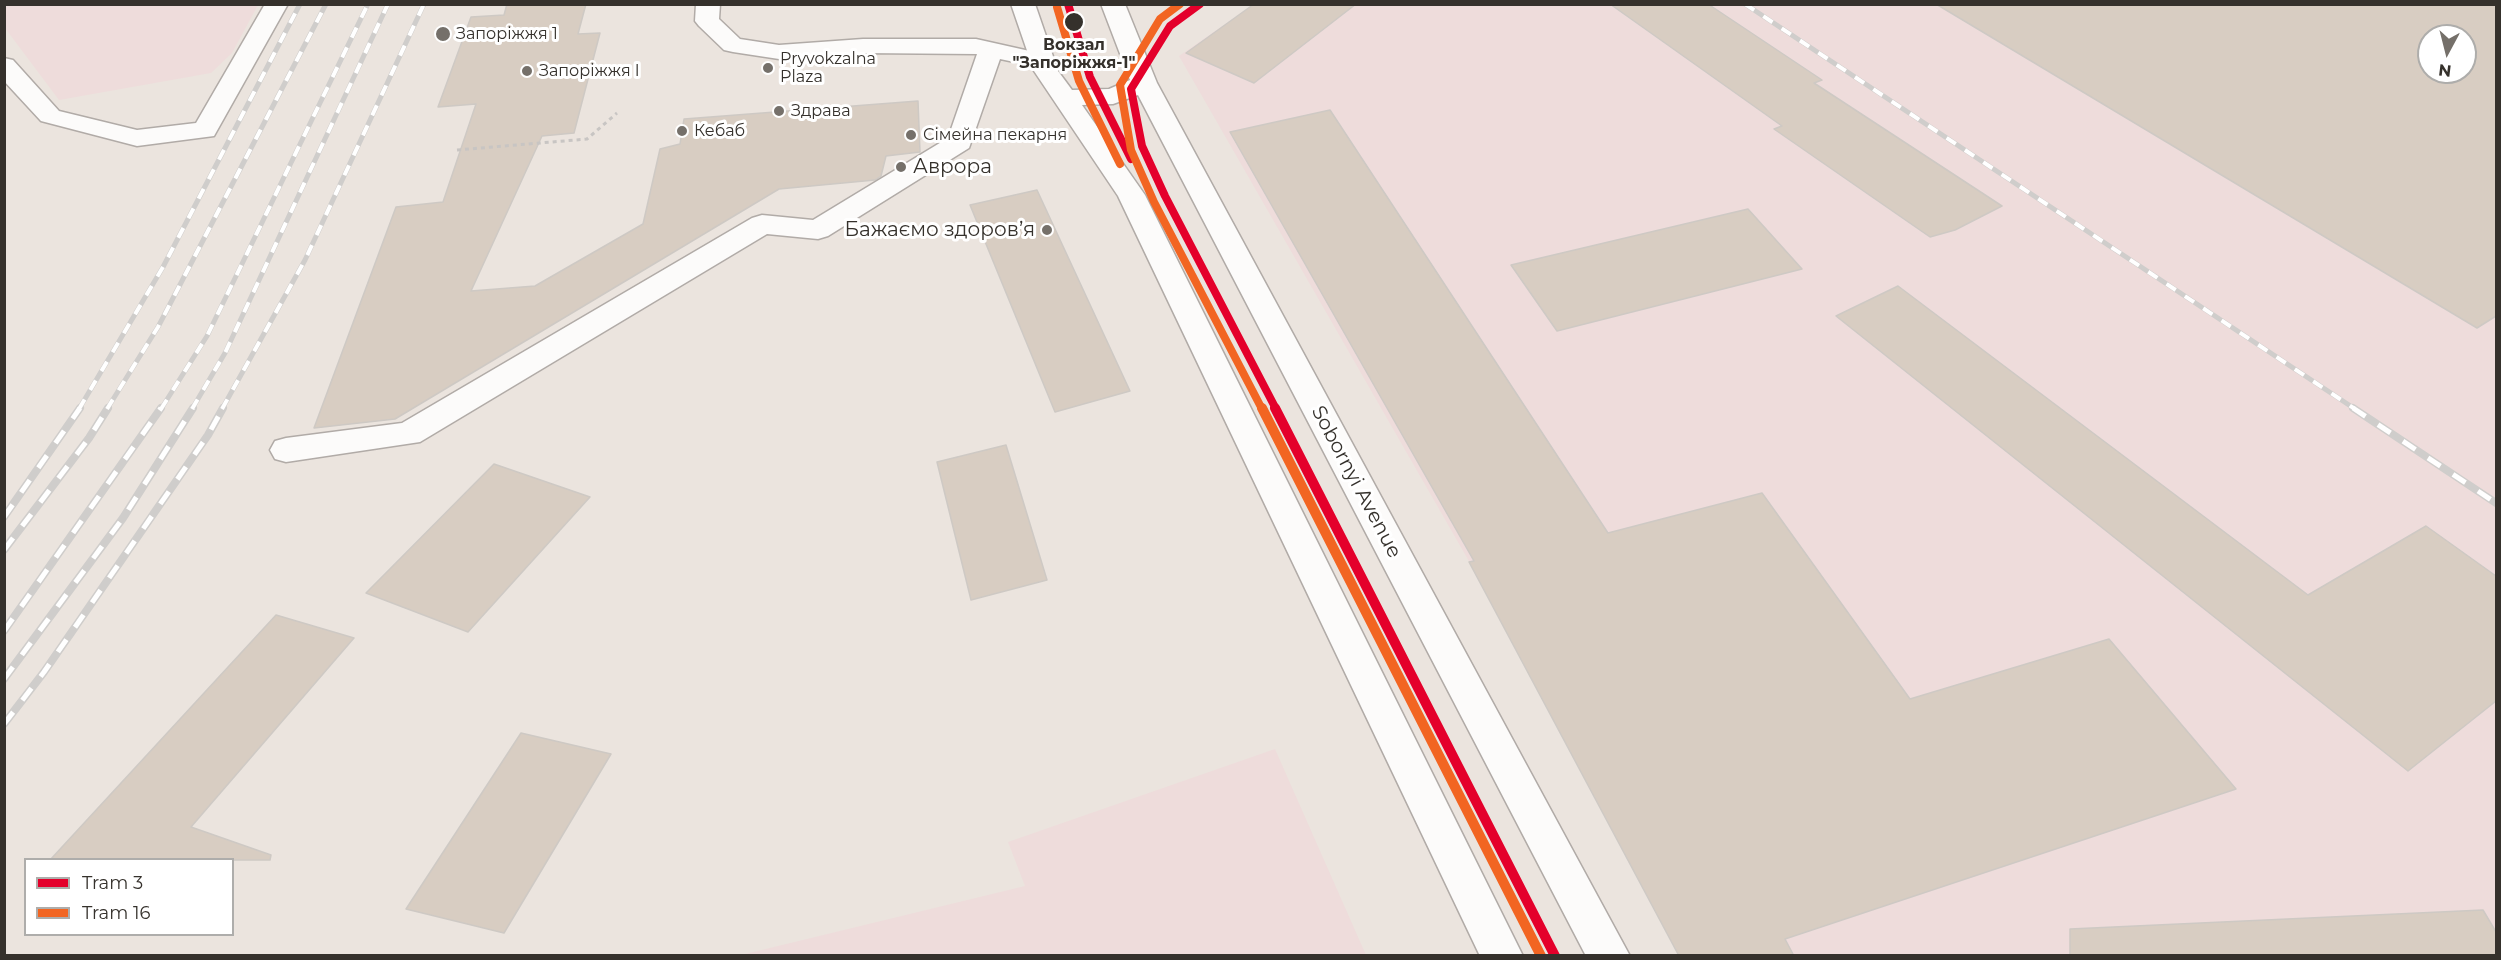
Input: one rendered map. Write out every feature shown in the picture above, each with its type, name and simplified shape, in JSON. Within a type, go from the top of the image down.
[{"type":"main road","points":[[4,65],[50,116],[137,138],[205,130],[277,4]]},
{"type":"main road","points":[[708,4],[707,21],[733,45],[779,52],[863,46],[991,48],[1043,61]]},
{"type":"main road","points":[[1023,4],[1046,70],[1131,195],[1502,956]]},
{"type":"main road","name":"Sobornyi Avenue","points":[[1113,4],[1144,83],[1608,956]]},
{"type":"main road","points":[[286,450],[409,434],[762,224],[818,230],[960,142],[991,48]]},
{"type":"main road","points":[[1067,98],[1113,96],[1144,83]]},
{"type":"path","points":[[457,150],[587,139],[616,113]]},
{"type":"shaded area","points":[[5,4],[258,5],[232,53],[211,73],[59,100],[5,28]]},
{"type":"shaded area","points":[[1254,4],[2496,5],[2496,955],[1695,955],[1179,56]]},
{"type":"shaded area","points":[[1275,749],[1366,955],[741,955],[1025,886],[1008,842]]},
{"type":"building","points":[[507,4],[586,4],[578,34],[600,33],[574,133],[542,136],[471,291],[535,286],[643,224],[660,149],[680,144],[684,119],[918,101],[920,152],[886,156],[881,176],[875,180],[779,189],[395,419],[314,428],[396,207],[443,202],[476,104],[438,107],[471,17],[504,15]]},
{"type":"building","points":[[1254,4],[1356,4],[1254,83],[1186,53]]},
{"type":"building","points":[[1610,4],[1708,4],[1822,80],[1814,83],[2002,206],[1955,230],[1930,237],[1774,129],[1782,126]]},
{"type":"building","points":[[1936,4],[2496,4],[2496,316],[2477,328]]},
{"type":"building","points":[[1330,110],[1608,533],[1762,493],[1910,699],[2109,639],[2236,789],[1785,939],[1794,956],[1679,956],[1469,562],[1474,561],[1230,132]]},
{"type":"building","points":[[1037,190],[1130,391],[1055,412],[970,205]]},
{"type":"building","points":[[1748,209],[1802,269],[1557,331],[1511,265]]},
{"type":"building","points":[[1898,286],[2308,595],[2426,526],[2496,576],[2496,701],[2408,771],[1836,316]]},
{"type":"building","points":[[1006,445],[1047,580],[971,600],[937,462]]},
{"type":"building","points":[[494,464],[590,497],[468,632],[366,593]]},
{"type":"building","points":[[276,615],[354,638],[191,827],[271,855],[270,860],[52,858]]},
{"type":"building","points":[[521,733],[611,754],[504,933],[406,909]]},
{"type":"building","points":[[2483,910],[2496,932],[2496,956],[2070,956],[2070,929]]},
{"type":"railway","points":[[79,409],[163,267],[300,4]]},
{"type":"railway","points":[[107,409],[158,327],[326,4]]},
{"type":"railway","points":[[161,409],[207,336],[368,4]]},
{"type":"railway","points":[[192,409],[225,353],[388,4]]},
{"type":"railway","points":[[222,409],[305,260],[424,4]]},
{"type":"railway","points":[[1745,4],[2355,409]]},
{"type":"railway","points":[[4,517],[80,408]]},
{"type":"railway","points":[[4,550],[89,438],[108,408]]},
{"type":"railway","points":[[4,631],[161,408]]},
{"type":"railway","points":[[4,679],[123,518],[193,408]]},
{"type":"railway","points":[[4,724],[44,672],[208,435],[223,408]]},
{"type":"railway","points":[[2353,408],[2496,503]]},
{"type":"tram line","name":"3","points":[[1068,4],[1090,77],[1131,159]]},
{"type":"tram line","name":"16","points":[[1180,4],[1160,19],[1120,85],[1131,150],[1154,202],[1314,508],[1541,956]]},
{"type":"tram line","name":"3","points":[[1200,4],[1170,26],[1131,89],[1142,146],[1165,196],[1325,503],[1555,956]]},
{"type":"tram line","name":"16","points":[[1057,7],[1079,81],[1120,164]]},
{"type":"place","name":"Вокзал \"Запоріжжя-1\"","points":[[1074,22]]},
{"type":"place","name":"Запоріжжя 1","points":[[443,34]]},
{"type":"place","name":"Pryvokzalna Plaza","points":[[768,68]]},
{"type":"place","name":"Запорiжжя I","points":[[527,71]]},
{"type":"place","name":"Здрава","points":[[779,111]]},
{"type":"place","name":"Кебаб","points":[[682,131]]},
{"type":"place","name":"Сімейна пекарня","points":[[911,135]]},
{"type":"place","name":"Аврора","points":[[901,167]]},
{"type":"place","name":"Бажаємо здоровʼя","points":[[1047,230]]}]
